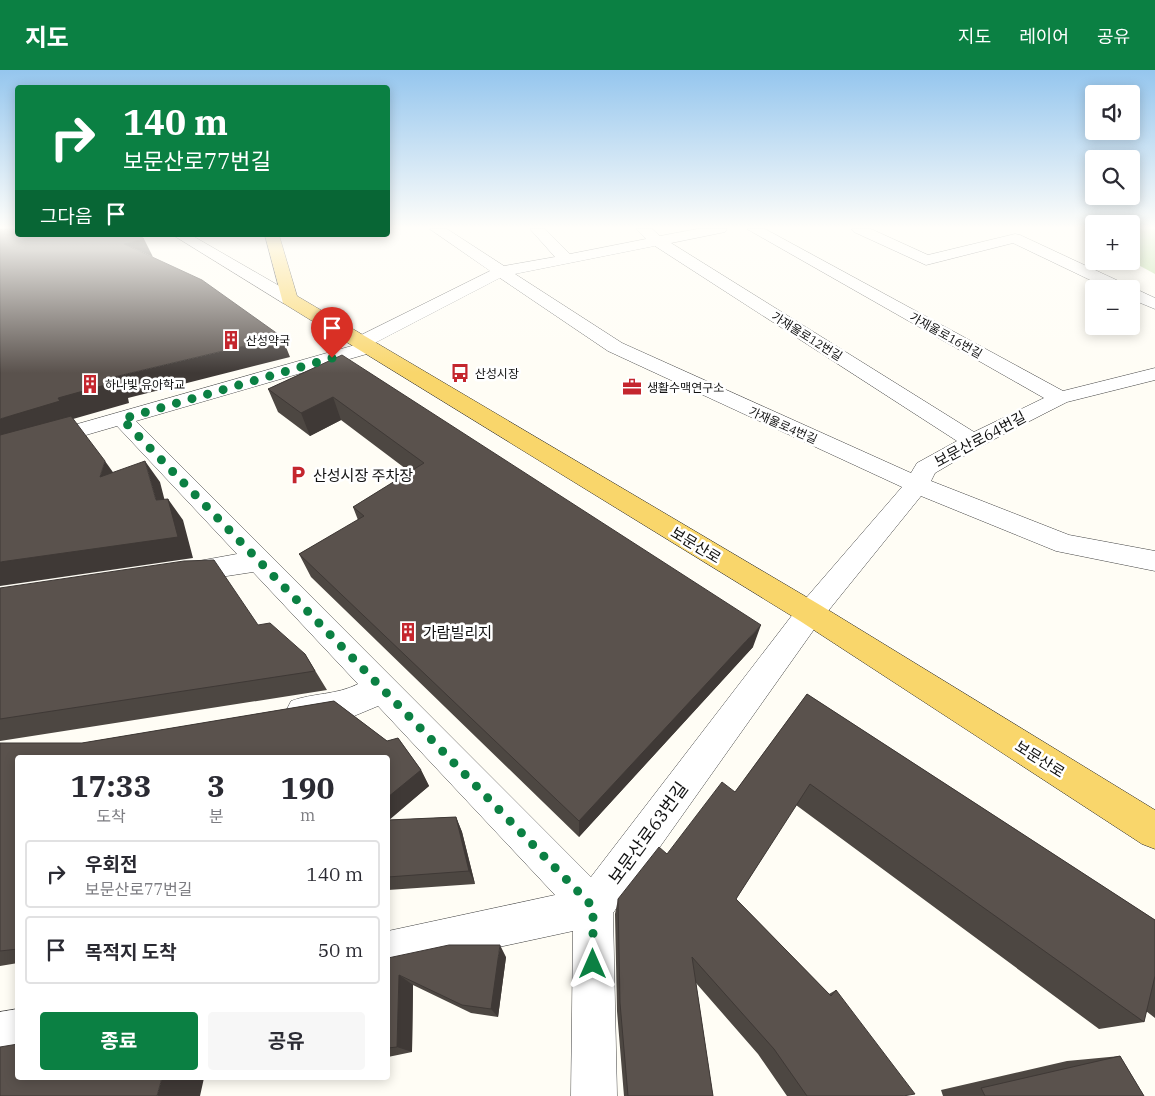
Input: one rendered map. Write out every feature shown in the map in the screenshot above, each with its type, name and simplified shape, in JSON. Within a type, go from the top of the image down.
[{"type":"main road","points":[[283,277],[289,299]]},
{"type":"main road","name":"보문산로","points":[[289,299],[810,613],[1155,831]]},
{"type":"street","points":[[251,277],[289,299]]},
{"type":"street","points":[[0,453],[122,419],[366,345],[491,277]]},
{"type":"street","name":"가재울로4번길","points":[[507,277],[615,347],[917,485],[1065,544],[1151,557]]},
{"type":"street","name":"가재울로12번길","points":[[714,277],[973,441]]},
{"type":"street","name":"가재울로16번길","points":[[841,277],[1060,398]]},
{"type":"street","points":[[1140,297],[1155,304]]},
{"type":"street","name":"보문산로64번길","points":[[810,613],[917,485],[924,468],[973,441],[1060,398],[1155,374]]},
{"type":"street","points":[[122,419],[593,907],[594,1096]]},
{"type":"street","points":[[154,577],[259,561]]},
{"type":"street","name":"보문산로63번길","points":[[593,907],[810,613]]},
{"type":"street","points":[[275,715],[354,702],[382,688]]},
{"type":"street","points":[[390,952],[593,907]]},
{"type":"street","points":[[0,1034],[15,1032]]},
{"type":"building","points":[[0,277],[195,277],[282,337],[114,377],[116,382],[58,398],[60,401],[0,419]]},
{"type":"building","points":[[342,355],[761,625],[579,821],[299,554],[364,516],[353,507],[424,463],[333,397],[301,413],[268,389]]},
{"type":"building","points":[[71,416],[105,461],[100,477],[145,461],[156,500],[168,499],[178,537],[0,562],[0,435]]},
{"type":"building","points":[[214,560],[258,625],[270,623],[305,654],[315,671],[0,719],[0,588],[184,561]]},
{"type":"building","points":[[807,694],[1155,920],[1155,976],[1144,1022],[810,784],[736,899],[831,996],[836,990],[915,1094],[903,1096],[807,1096],[774,1049],[692,957],[713,1096],[628,1096],[620,1003],[618,899],[659,847],[667,854],[722,782],[735,792]]},
{"type":"building","points":[[334,701],[387,741],[398,738],[421,770],[390,795],[390,755],[15,755],[15,949],[0,951],[0,743],[82,743]]},
{"type":"building","points":[[456,817],[469,871],[390,877],[390,820]]},
{"type":"building","points":[[449,945],[500,945],[491,1009],[462,1005],[399,975],[397,1047],[390,1048],[390,958]]},
{"type":"building","points":[[15,1044],[15,1080],[161,1080],[157,1096],[0,1096],[0,1047]]},
{"type":"building","points":[[1120,1056],[1144,1096],[985,1096],[981,1088]]},
{"type":"place","name":"산성약국","points":[[231,340]]},
{"type":"place","name":"산성시장","points":[[460,373]]},
{"type":"place","name":"하나빛 유아학교","points":[[90,384]]},
{"type":"place","name":"생활수맥연구소","points":[[632,387]]},
{"type":"place","name":"산성시장 주차장","points":[[298,475]]},
{"type":"place","name":"가람빌리지","points":[[408,632]]},
{"type":"route","points":[[332,358],[122,419],[593,907],[593,964]]}]
